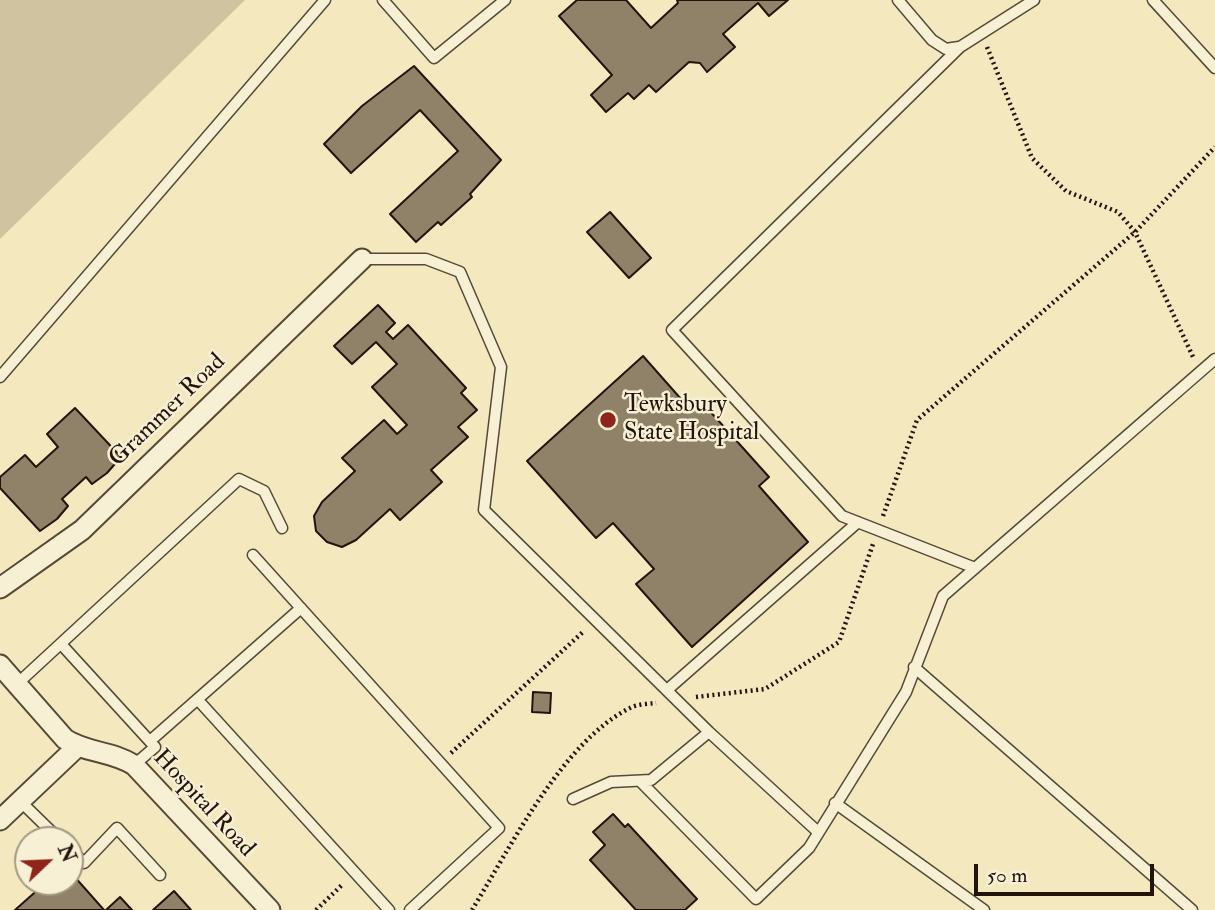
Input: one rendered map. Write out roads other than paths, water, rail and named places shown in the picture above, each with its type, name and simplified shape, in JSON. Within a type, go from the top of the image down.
[{"type":"street","name":"Grammer Road","points":[[0,588],[82,530],[362,259]]},
{"type":"street","name":"Hospital Road","points":[[0,665],[50,724],[77,747],[108,754],[134,765],[270,910]]},
{"type":"street","points":[[0,820],[77,747]]},
{"type":"lane","points":[[0,377],[325,0]]},
{"type":"lane","points":[[383,0],[434,58],[505,0]]},
{"type":"lane","points":[[898,0],[932,40],[946,49],[960,47]]},
{"type":"lane","points":[[975,568],[842,516],[672,330],[960,47],[1034,0]]},
{"type":"lane","points":[[1153,0],[1215,68]]},
{"type":"lane","points":[[362,259],[426,259],[460,272],[501,368],[484,510],[709,732],[818,832]]},
{"type":"lane","points":[[640,781],[756,899],[809,848],[905,692],[943,596],[1215,359]]},
{"type":"lane","points":[[17,684],[239,479],[264,492],[282,528]]},
{"type":"lane","points":[[667,690],[858,522]]},
{"type":"lane","points":[[253,555],[499,828],[410,910]]},
{"type":"lane","points":[[150,741],[301,608]]},
{"type":"lane","points":[[61,644],[155,747],[134,765]]},
{"type":"lane","points":[[914,667],[1192,910]]},
{"type":"lane","points":[[198,699],[389,910]]},
{"type":"lane","points":[[573,799],[611,782],[651,780],[709,732]]},
{"type":"lane","points":[[20,801],[46,826]]},
{"type":"lane","points":[[835,803],[984,910]]},
{"type":"lane","points":[[84,862],[117,828],[160,874]]},
{"type":"place","name":"Tewksbury State Hospital","points":[[608,420]]}]
